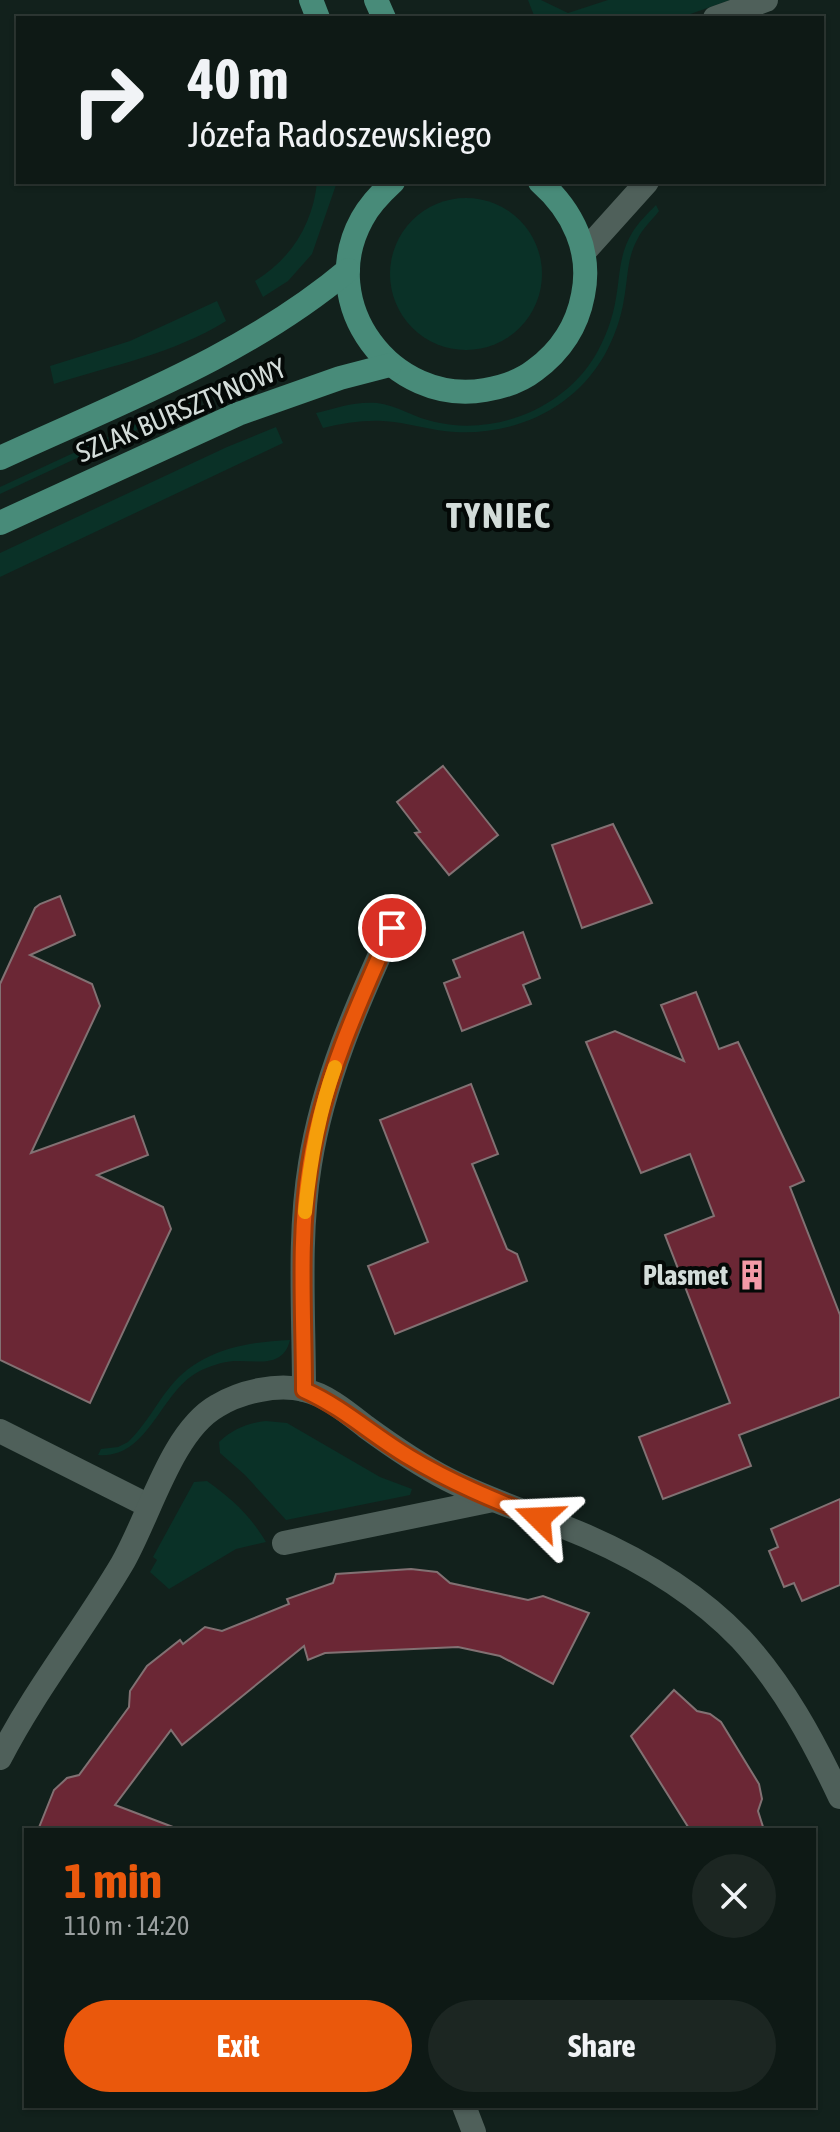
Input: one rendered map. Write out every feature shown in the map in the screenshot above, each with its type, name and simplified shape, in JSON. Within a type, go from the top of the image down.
[{"type":"main road","points":[[380,188],[361,220],[352,245],[348,270],[350,297],[358,322],[372,346],[390,365],[415,381],[443,390],[471,393],[500,388],[527,377],[550,359],[568,337],[580,310],[586,282],[584,252],[574,223],[557,196],[542,184]]},
{"type":"main road","name":"SZLAK BURSZTYNOWY","points":[[0,458],[228,350],[301,307],[348,270]]},
{"type":"main road","name":"SZLAK BURSZTYNOWY","points":[[0,523],[238,414],[340,378],[390,365]]},
{"type":"street","points":[[721,16],[766,0]]},
{"type":"street","points":[[584,252],[645,184]]},
{"type":"street","points":[[304,1390],[305,1220],[309,1166],[321,1107],[345,1038],[392,928]]},
{"type":"street","points":[[0,1758],[18,1723],[123,1562],[149,1506],[197,1419],[217,1405],[244,1393],[274,1389],[304,1390],[333,1403],[406,1455],[446,1479],[585,1535],[627,1555],[694,1597],[740,1639],[778,1684],[810,1735],[840,1797]]},
{"type":"street","points":[[0,1431],[149,1506]]},
{"type":"street","points":[[284,1543],[493,1500]]},
{"type":"street","points":[[465,2108],[474,2132]]},
{"type":"green space","points":[[528,0],[541,0],[568,13],[608,0],[730,0],[685,16],[534,16]]},
{"type":"green space","points":[[317,184],[336,184],[312,254],[288,281],[263,297],[255,281],[279,262],[298,239],[315,197]]},
{"type":"green space","points":[[466,198],[495,204],[520,220],[536,245],[542,274],[536,303],[520,328],[495,344],[466,350],[437,344],[412,328],[396,303],[390,274],[396,245],[412,220],[437,204]]},
{"type":"green space","points":[[656,205],[659,211],[642,232],[631,254],[621,314],[608,349],[591,375],[559,404],[521,423],[478,432],[446,431],[376,421],[323,428],[316,413],[361,403],[384,404],[428,420],[458,425],[504,421],[546,404],[581,375],[599,349],[613,313],[622,257],[628,241]]},
{"type":"green space","points":[[217,301],[226,321],[206,332],[142,358],[54,384],[50,366],[130,341]]},
{"type":"green space","points":[[249,368],[255,379],[229,387],[0,494],[0,487],[231,380]]},
{"type":"green space","points":[[276,427],[283,443],[0,577],[0,553]]},
{"type":"green space","points":[[290,1340],[286,1349],[275,1359],[229,1362],[198,1372],[185,1381],[130,1447],[98,1455],[101,1449],[128,1442],[170,1387],[195,1364],[224,1350]]},
{"type":"green space","points":[[266,1421],[287,1423],[380,1477],[412,1489],[410,1495],[286,1520],[220,1453],[219,1442],[230,1434],[247,1425]]},
{"type":"green space","points":[[207,1481],[240,1508],[266,1542],[236,1549],[169,1589],[150,1572],[157,1560],[153,1557],[194,1482]]},
{"type":"building","points":[[443,766],[498,835],[449,875],[415,833],[420,832],[397,802]]},
{"type":"building","points":[[613,824],[652,903],[582,928],[552,845]]},
{"type":"building","points":[[60,896],[75,935],[30,955],[92,984],[100,1006],[31,1153],[134,1116],[148,1155],[97,1175],[163,1207],[171,1229],[90,1403],[0,1360],[0,984],[35,908]]},
{"type":"building","points":[[523,932],[540,978],[523,985],[531,1004],[462,1031],[444,983],[460,977],[453,960]]},
{"type":"building","points":[[696,992],[719,1049],[738,1042],[804,1181],[790,1187],[840,1315],[840,1397],[739,1435],[751,1466],[663,1499],[639,1437],[730,1403],[665,1235],[714,1216],[690,1154],[641,1173],[586,1042],[615,1031],[684,1061],[661,1005]]},
{"type":"building","points":[[471,1084],[498,1154],[472,1164],[507,1249],[517,1254],[527,1281],[395,1334],[368,1266],[428,1242],[380,1120]]},
{"type":"building","points":[[840,1499],[840,1585],[802,1601],[794,1583],[784,1587],[769,1551],[778,1547],[771,1529]]},
{"type":"building","points":[[411,1569],[437,1572],[450,1583],[528,1600],[543,1596],[589,1613],[553,1684],[500,1656],[458,1647],[325,1653],[308,1660],[304,1646],[182,1745],[171,1730],[115,1805],[173,1828],[39,1828],[54,1790],[67,1778],[79,1775],[129,1707],[130,1691],[147,1666],[180,1640],[183,1644],[205,1627],[222,1631],[289,1604],[287,1599],[333,1583],[336,1574]]},
{"type":"building","points":[[674,1690],[697,1711],[710,1714],[721,1722],[759,1784],[762,1799],[758,1811],[763,1828],[689,1828],[631,1736]]},
{"type":"slow traffic","points":[[305,1212],[309,1166],[321,1107],[335,1067]]},
{"type":"place","name":"Plasmet","points":[[752,1275]]},
{"type":"district","name":"TYNIEC","points":[[499,515]]},
{"type":"route","points":[[392,928],[345,1038],[321,1107],[309,1166],[305,1220],[304,1390],[333,1403],[406,1455],[446,1479],[539,1518]]}]
